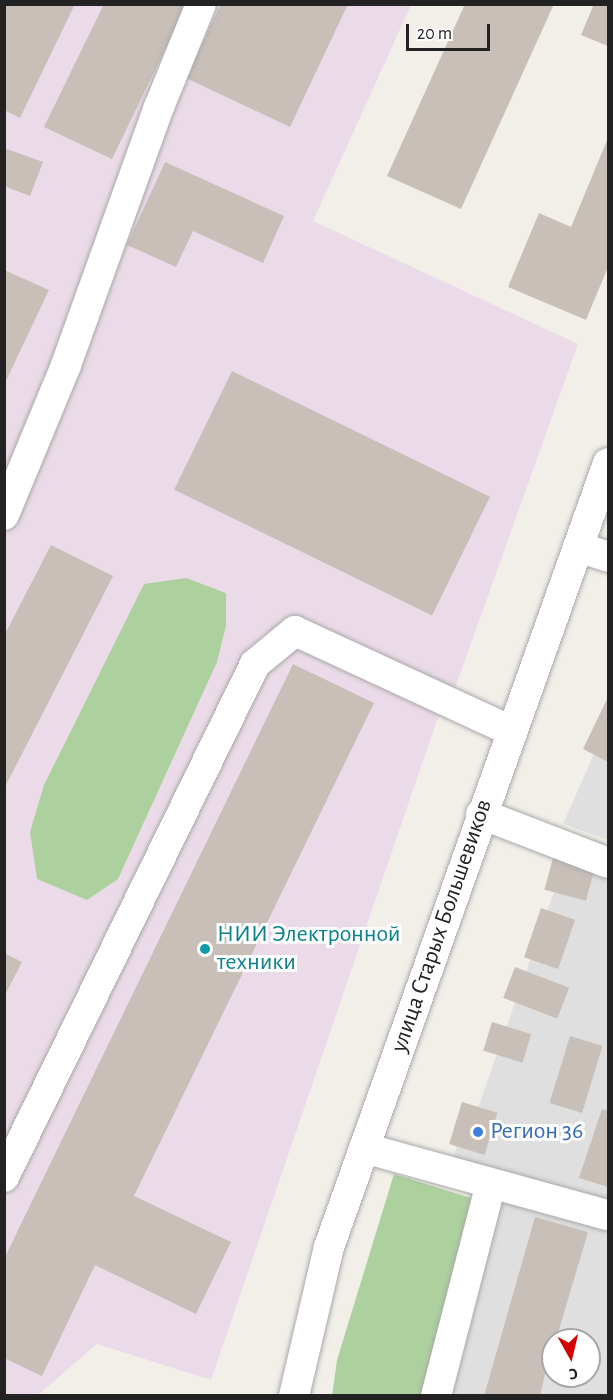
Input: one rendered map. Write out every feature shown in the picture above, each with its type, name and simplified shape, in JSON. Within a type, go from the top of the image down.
[{"type":"street","points":[[4,515],[15,461],[201,4]]},
{"type":"street","name":"улица Старых Большевиков","points":[[294,1395],[329,1247],[481,814],[609,463]]},
{"type":"street","points":[[578,547],[609,557]]},
{"type":"street","points":[[4,1177],[255,664],[295,631],[511,731]]},
{"type":"street","points":[[481,814],[609,864]]},
{"type":"street","points":[[364,1148],[609,1215]]},
{"type":"street","points":[[436,1395],[492,1184]]},
{"type":"shaded area","points":[[5,5],[411,5],[313,221],[578,344],[455,688],[436,723],[211,1380],[97,1344],[38,1395],[5,1396]]},
{"type":"shaded area","points":[[608,722],[608,840],[563,824]]},
{"type":"shaded area","points":[[566,858],[608,873],[608,1395],[443,1396],[508,1181],[452,1164],[464,1118],[474,1119]]},
{"type":"green space","points":[[186,578],[226,593],[226,626],[217,662],[118,879],[87,900],[37,879],[30,832],[44,785],[144,584]]},
{"type":"green space","points":[[394,1174],[474,1199],[424,1395],[332,1396],[337,1360]]},
{"type":"building","points":[[4,4],[75,4],[20,118],[4,110]]},
{"type":"building","points":[[104,4],[187,4],[112,159],[44,127]]},
{"type":"building","points":[[221,4],[348,4],[290,127],[186,78]]},
{"type":"building","points":[[465,4],[554,4],[461,209],[387,176]]},
{"type":"building","points":[[594,4],[608,4],[608,46],[581,35]]},
{"type":"building","points":[[608,138],[608,267],[586,320],[508,287],[539,213],[571,227]]},
{"type":"building","points":[[4,148],[43,162],[30,196],[4,186]]},
{"type":"building","points":[[165,162],[284,216],[263,263],[193,231],[176,267],[127,245]]},
{"type":"building","points":[[4,270],[49,290],[4,385]]},
{"type":"building","points":[[232,371],[490,497],[432,615],[174,490]]},
{"type":"building","points":[[51,545],[113,576],[4,789],[4,636]]},
{"type":"building","name":"НИИ Электронной техники","points":[[293,664],[374,703],[134,1196],[231,1242],[196,1314],[95,1265],[42,1376],[4,1358],[4,1259]]},
{"type":"building","points":[[608,697],[608,762],[583,749]]},
{"type":"building","points":[[554,854],[596,865],[586,901],[544,890]]},
{"type":"building","points":[[541,908],[575,920],[558,969],[524,957]]},
{"type":"building","points":[[4,953],[22,962],[4,997]]},
{"type":"building","points":[[515,967],[569,988],[557,1019],[503,998]]},
{"type":"building","points":[[492,1022],[531,1034],[522,1063],[483,1051]]},
{"type":"building","points":[[570,1036],[603,1046],[582,1113],[550,1103]]},
{"type":"building","points":[[462,1102],[497,1113],[485,1155],[449,1144]]},
{"type":"building","points":[[602,1109],[608,1111],[608,1187],[579,1178]]},
{"type":"building","points":[[535,1217],[588,1232],[560,1328],[541,1328],[540,1396],[484,1396]]},
{"type":"place","name":"НИИ Электронной техники","points":[[205,949]]},
{"type":"place","name":"Регион 36","points":[[478,1132]]}]
